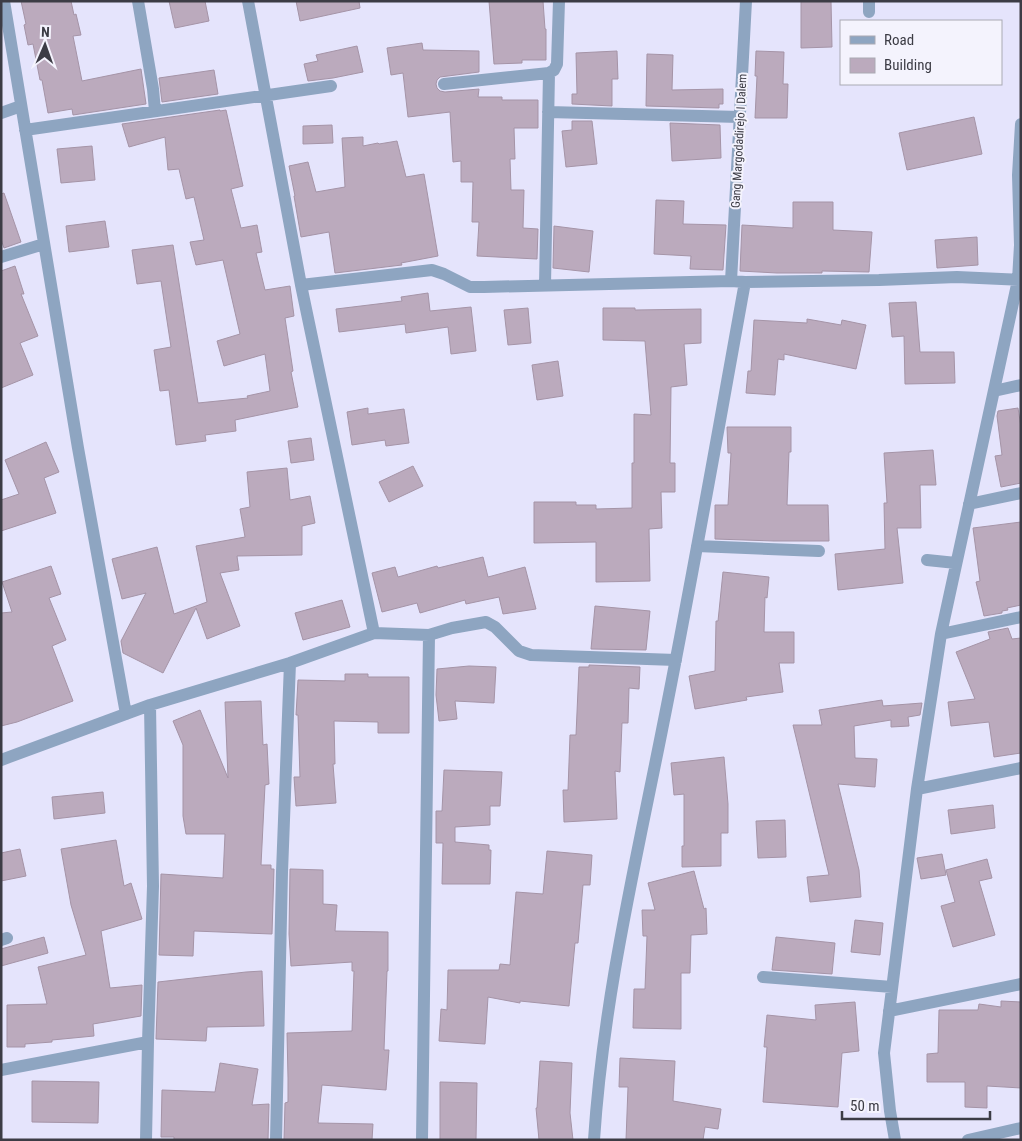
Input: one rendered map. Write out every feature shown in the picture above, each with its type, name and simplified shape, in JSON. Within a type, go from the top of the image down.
[{"type":"street","points":[[4,1],[80,458],[126,714]]},
{"type":"street","points":[[138,1],[154,90],[155,111]]},
{"type":"street","points":[[248,1],[301,285],[374,633]]},
{"type":"street","points":[[444,84],[549,73],[554,70],[557,64],[559,1]]},
{"type":"street","name":"Gang Margodadirejo I Dalem","points":[[731,281],[746,1]]},
{"type":"street","points":[[545,285],[549,73]]},
{"type":"street","points":[[25,130],[331,86]]},
{"type":"street","points":[[1,114],[21,106]]},
{"type":"street","points":[[548,112],[740,116]]},
{"type":"street","points":[[895,1140],[884,1053],[892,987],[917,789],[941,634],[1019,280],[1021,124]]},
{"type":"street","points":[[1,257],[44,244]]},
{"type":"street","points":[[301,285],[432,270],[470,286],[957,277],[1019,280]]},
{"type":"street","points":[[594,1140],[606,1021],[676,660],[745,282]]},
{"type":"street","points":[[994,391],[1021,386]]},
{"type":"street","points":[[969,504],[1021,493]]},
{"type":"street","points":[[697,546],[820,551]]},
{"type":"street","points":[[927,560],[956,563]]},
{"type":"street","points":[[941,634],[1021,618]]},
{"type":"street","points":[[1,760],[150,705],[290,663],[374,633],[429,636],[452,628],[486,622],[495,627],[519,651],[531,655],[676,660]]},
{"type":"street","points":[[422,1140],[429,636]]},
{"type":"street","points":[[276,1140],[282,872],[290,663]]},
{"type":"street","points":[[146,1140],[153,886],[150,705]]},
{"type":"street","points":[[917,789],[1021,768]]},
{"type":"street","points":[[763,977],[892,987]]},
{"type":"street","points":[[890,1011],[1021,984]]},
{"type":"street","points":[[1,1070],[148,1042]]},
{"type":"street","points":[[968,1140],[1021,1128]]},
{"type":"building","points":[[21,1],[71,1],[81,35],[73,36],[82,81],[141,69],[146,104],[73,115],[72,109],[48,113],[33,44],[28,45]]},
{"type":"building","points":[[169,1],[205,1],[209,21],[175,28]]},
{"type":"building","points":[[296,1],[359,1],[360,8],[300,21]]},
{"type":"building","points":[[489,1],[543,1],[546,29],[546,60],[522,60],[522,63],[494,64]]},
{"type":"building","points":[[801,1],[831,1],[832,47],[801,48]]},
{"type":"building","points":[[422,43],[423,50],[479,51],[479,72],[440,77],[436,84],[440,91],[479,89],[478,97],[502,97],[502,100],[538,100],[538,128],[514,128],[515,159],[510,159],[511,190],[524,190],[523,228],[538,229],[537,259],[477,256],[479,222],[472,222],[473,182],[461,182],[461,161],[453,162],[450,112],[408,117],[403,73],[391,75],[387,48]]},
{"type":"building","points":[[357,46],[363,72],[308,81],[304,64],[318,61],[316,55]]},
{"type":"building","points":[[617,51],[618,79],[612,79],[612,106],[572,104],[572,94],[577,94],[576,53]]},
{"type":"building","points":[[756,51],[784,52],[783,84],[788,84],[787,118],[755,118]]},
{"type":"building","points":[[647,54],[673,55],[672,90],[723,89],[723,104],[719,104],[719,108],[646,106]]},
{"type":"building","points":[[214,70],[218,94],[162,102],[159,78]]},
{"type":"building","points":[[226,110],[243,186],[231,189],[241,228],[257,225],[262,252],[256,253],[265,290],[290,286],[294,316],[285,318],[293,371],[291,372],[298,407],[235,420],[236,431],[205,435],[206,441],[176,445],[169,390],[160,391],[154,350],[171,347],[161,281],[137,284],[132,250],[173,245],[198,403],[248,398],[247,396],[270,391],[265,354],[224,366],[217,341],[240,334],[223,260],[196,265],[190,242],[204,240],[194,197],[186,199],[179,169],[168,170],[165,137],[129,147],[122,124]]},
{"type":"building","points":[[974,117],[982,154],[907,170],[899,133]]},
{"type":"building","points":[[572,121],[592,121],[597,164],[566,167],[562,131],[572,130]]},
{"type":"building","points":[[670,123],[720,125],[721,158],[672,161]]},
{"type":"building","points":[[332,125],[333,143],[303,144],[303,126]]},
{"type":"building","points":[[363,137],[363,146],[397,141],[406,177],[424,174],[438,256],[401,263],[402,265],[335,273],[329,232],[301,237],[289,166],[308,162],[316,192],[345,187],[342,138]]},
{"type":"building","points":[[92,146],[95,180],[61,183],[57,149]]},
{"type":"building","points":[[4,193],[21,242],[4,248],[1,239],[1,194]]},
{"type":"building","points":[[656,200],[684,201],[683,224],[726,225],[723,270],[690,269],[691,256],[654,254]]},
{"type":"building","points":[[793,202],[833,202],[833,230],[872,232],[869,272],[822,271],[822,273],[777,273],[740,271],[742,225],[793,228]]},
{"type":"building","points":[[105,221],[109,247],[69,252],[66,226]]},
{"type":"building","points":[[554,226],[593,231],[589,272],[553,268]]},
{"type":"building","points":[[977,237],[978,265],[937,268],[935,240]]},
{"type":"building","points":[[15,266],[24,294],[21,294],[38,336],[20,343],[33,375],[1,388],[1,271]]},
{"type":"building","points":[[428,293],[430,311],[471,307],[476,351],[451,354],[448,327],[406,333],[405,324],[339,332],[336,309],[402,301],[401,297]]},
{"type":"building","points":[[916,302],[920,352],[954,352],[955,383],[905,384],[904,336],[892,337],[889,303]]},
{"type":"building","points":[[528,308],[531,343],[508,345],[504,310]]},
{"type":"building","points":[[603,308],[635,308],[635,310],[701,309],[701,343],[684,344],[687,385],[671,387],[670,463],[675,463],[675,492],[661,492],[662,528],[649,529],[650,581],[596,582],[596,542],[534,543],[534,502],[576,502],[576,505],[596,505],[596,509],[632,508],[634,414],[651,415],[645,341],[603,340]]},
{"type":"building","points":[[807,319],[841,325],[842,320],[866,325],[856,369],[784,354],[784,360],[778,359],[775,395],[746,393],[748,371],[751,371],[754,320],[807,323]]},
{"type":"building","points":[[558,361],[563,396],[537,400],[532,365]]},
{"type":"building","points":[[368,408],[368,414],[404,409],[409,443],[386,446],[385,440],[352,445],[347,412]]},
{"type":"building","points":[[1018,408],[1021,427],[1021,483],[1001,487],[995,456],[1002,455],[998,411]]},
{"type":"building","points":[[727,427],[791,427],[787,505],[828,505],[829,541],[715,539],[715,505],[728,505],[731,453],[728,453]]},
{"type":"building","points":[[311,438],[314,460],[291,463],[288,441]]},
{"type":"building","points":[[46,442],[59,472],[44,478],[56,513],[1,531],[1,500],[19,494],[5,460]]},
{"type":"building","points":[[933,450],[936,485],[920,485],[921,528],[897,528],[903,583],[838,590],[835,554],[885,549],[884,503],[887,503],[884,453]]},
{"type":"building","points":[[413,466],[423,486],[389,502],[379,482]]},
{"type":"building","points":[[287,468],[290,500],[310,496],[315,523],[302,526],[302,555],[237,556],[239,570],[220,573],[240,626],[207,639],[196,608],[163,673],[123,653],[121,641],[146,593],[122,599],[112,559],[157,547],[174,614],[207,602],[196,546],[245,537],[240,509],[250,507],[247,472]]},
{"type":"building","points":[[1021,522],[1021,605],[1007,608],[1008,610],[1002,611],[1002,613],[984,616],[976,582],[980,581],[973,528]]},
{"type":"building","points":[[483,557],[488,577],[525,567],[536,609],[503,614],[499,597],[466,604],[465,600],[420,613],[417,603],[382,612],[372,573],[395,567],[398,577],[437,566],[438,568]]},
{"type":"building","points":[[51,566],[61,594],[49,598],[66,640],[52,646],[73,701],[1,726],[1,613],[12,612],[2,582]]},
{"type":"building","points":[[723,572],[769,577],[767,598],[765,597],[764,632],[794,632],[794,663],[779,663],[783,692],[746,697],[747,700],[695,709],[689,676],[715,671],[716,621],[718,621]]},
{"type":"building","points":[[342,600],[350,627],[303,640],[295,613]]},
{"type":"building","points":[[595,606],[650,611],[646,650],[591,649]]},
{"type":"building","points":[[1008,628],[1012,639],[1021,638],[1021,753],[994,757],[989,722],[951,726],[948,702],[975,699],[956,652],[990,639],[988,632]]},
{"type":"building","points":[[589,665],[640,667],[639,689],[629,688],[628,723],[622,723],[620,772],[615,771],[617,819],[564,822],[563,790],[568,790],[570,735],[576,735],[579,667],[589,667]]},
{"type":"building","points":[[469,666],[496,667],[494,703],[455,701],[457,719],[439,721],[436,695],[437,669]]},
{"type":"building","points":[[345,674],[368,674],[368,677],[409,677],[409,733],[378,733],[378,722],[334,721],[335,764],[333,764],[336,803],[296,806],[294,777],[300,777],[298,715],[296,715],[298,680],[345,681]]},
{"type":"building","points":[[882,700],[883,706],[922,703],[920,715],[908,717],[909,726],[891,727],[891,720],[854,726],[855,758],[877,759],[875,787],[838,784],[859,870],[861,897],[810,902],[807,877],[829,875],[793,725],[822,725],[819,710]]},
{"type":"building","points":[[261,701],[263,745],[267,744],[269,784],[265,785],[261,865],[271,865],[271,869],[274,869],[272,934],[194,931],[193,956],[159,955],[161,874],[223,878],[225,834],[186,834],[183,816],[183,745],[173,721],[200,710],[228,778],[225,702]]},
{"type":"building","points":[[724,757],[728,804],[728,833],[721,833],[721,866],[682,867],[684,794],[674,795],[671,763]]},
{"type":"building","points":[[444,770],[502,772],[500,806],[490,806],[490,825],[455,827],[455,842],[489,845],[489,850],[491,850],[490,884],[442,884],[443,843],[436,843],[436,811],[442,811]]},
{"type":"building","points":[[103,792],[105,813],[54,819],[52,797]]},
{"type":"building","points":[[993,805],[995,828],[951,834],[948,810]]},
{"type":"building","points":[[785,820],[786,857],[758,858],[756,821]]},
{"type":"building","points":[[116,840],[124,886],[131,883],[142,919],[101,931],[110,988],[142,985],[141,1016],[93,1024],[94,1036],[25,1044],[25,1047],[7,1047],[7,1005],[47,1004],[38,967],[86,955],[71,905],[61,849]]},
{"type":"building","points":[[20,849],[26,876],[1,881],[1,853]]},
{"type":"building","points":[[547,851],[592,855],[590,885],[583,885],[578,943],[575,943],[569,1006],[520,1001],[520,1003],[488,997],[485,1044],[439,1041],[441,1009],[447,1010],[448,970],[499,970],[500,964],[510,965],[516,892],[543,894]]},
{"type":"building","points":[[942,854],[946,875],[921,879],[917,858]]},
{"type":"building","points":[[987,859],[992,878],[979,881],[995,935],[953,947],[941,906],[955,902],[946,870]]},
{"type":"building","points":[[290,869],[323,870],[323,904],[337,905],[335,931],[388,932],[384,1050],[389,1050],[386,1090],[322,1085],[318,1123],[373,1124],[372,1140],[284,1140],[285,1103],[288,1102],[287,1033],[352,1031],[354,971],[352,971],[352,962],[291,966],[289,934]]},
{"type":"building","points":[[694,871],[704,909],[706,908],[707,934],[691,935],[690,973],[681,973],[681,1029],[633,1028],[634,989],[645,989],[647,936],[643,936],[642,910],[655,910],[648,883]]},
{"type":"building","points":[[855,920],[883,923],[880,955],[851,952]]},
{"type":"building","points":[[44,937],[48,953],[1,966],[1,949]]},
{"type":"building","points":[[776,937],[835,943],[832,974],[772,970]]},
{"type":"building","points":[[262,971],[264,1026],[207,1027],[206,1041],[156,1039],[158,982]]},
{"type":"building","points":[[1001,1001],[1021,1002],[1021,1088],[987,1086],[987,1108],[965,1107],[965,1082],[927,1082],[927,1054],[938,1053],[939,1010],[978,1010],[979,1004],[1001,1007]]},
{"type":"building","points":[[855,1002],[859,1051],[842,1053],[838,1107],[763,1102],[767,1047],[764,1047],[767,1015],[816,1020],[815,1005]]},
{"type":"building","points":[[620,1058],[675,1061],[673,1101],[721,1109],[718,1129],[705,1127],[703,1140],[626,1140],[628,1087],[619,1087]]},
{"type":"building","points":[[540,1061],[572,1063],[570,1113],[573,1140],[539,1140],[536,1108]]},
{"type":"building","points":[[220,1063],[258,1069],[252,1105],[269,1104],[268,1140],[174,1140],[174,1137],[161,1137],[162,1090],[215,1092]]},
{"type":"building","points":[[32,1081],[99,1082],[98,1123],[32,1122]]},
{"type":"building","points":[[440,1082],[477,1083],[476,1140],[440,1140]]}]
